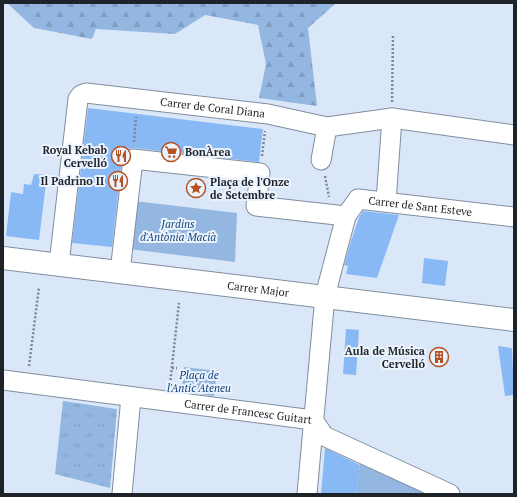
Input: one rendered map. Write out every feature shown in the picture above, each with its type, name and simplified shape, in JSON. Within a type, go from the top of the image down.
[{"type":"street","name":"Carrer de Coral Diana","points":[[59,264],[78,99],[86,93],[268,114],[327,127],[392,118],[514,135]]},
{"type":"street","points":[[386,202],[392,118]]},
{"type":"street","points":[[321,160],[327,127]]},
{"type":"street","points":[[120,272],[132,159],[260,173],[256,206],[339,215]]},
{"type":"street","name":"Carrer de Sant Esteve","points":[[307,494],[324,296],[339,215],[358,199],[514,217]]},
{"type":"street","name":"Carrer Major","points":[[3,258],[514,320]]},
{"type":"street","name":"Carrer de Francesc Guitart","points":[[3,380],[313,420],[324,436],[450,494]]},
{"type":"street","points":[[122,494],[131,397]]},
{"type":"path","points":[[392,118],[393,34]]},
{"type":"path","points":[[132,159],[138,99]]},
{"type":"path","points":[[260,173],[268,114]]},
{"type":"path","points":[[321,160],[339,215]]},
{"type":"path","points":[[27,383],[39,287]]},
{"type":"path","points":[[170,390],[179,303]]},
{"type":"path","points":[[172,368],[177,368]]},
{"type":"green space","points":[[7,3],[336,3],[308,28],[317,106],[259,98],[266,64],[258,25],[205,15],[175,34],[96,29],[92,39],[34,28]]},
{"type":"green space","name":"Jardins d'Antònia Macià","points":[[134,201],[237,213],[235,262],[129,249]]},
{"type":"green space","name":"Plaça de l'Antic Ateneu","points":[[184,367],[217,371],[214,396],[182,392]]},
{"type":"green space","points":[[63,401],[117,409],[110,488],[55,474]]},
{"type":"green space","points":[[373,461],[438,494],[356,494],[360,464],[369,468]]},
{"type":"building","points":[[88,108],[263,129],[259,162],[134,148],[125,149],[122,158],[112,247],[72,243]]},
{"type":"building","points":[[34,174],[47,175],[39,240],[6,236],[11,192],[23,194],[24,184],[31,185]]},
{"type":"building","points":[[363,211],[399,215],[377,278],[346,274],[348,266],[344,265],[359,217]]},
{"type":"building","points":[[424,258],[448,261],[445,286],[422,283]]},
{"type":"building","points":[[346,329],[359,330],[356,375],[343,374]]},
{"type":"building","points":[[498,346],[512,348],[514,395],[505,396]]},
{"type":"building","points":[[325,448],[360,465],[356,494],[321,494]]},
{"type":"place","name":"BonÀrea","points":[[171,152]]},
{"type":"place","name":"Royal Kebab Cervelló","points":[[121,156]]},
{"type":"place","name":"Il Padrino II","points":[[118,181]]},
{"type":"place","name":"Plaça de l'Onze de Setembre","points":[[196,188]]},
{"type":"place","name":"Aula de Música Cervelló","points":[[439,357]]}]
